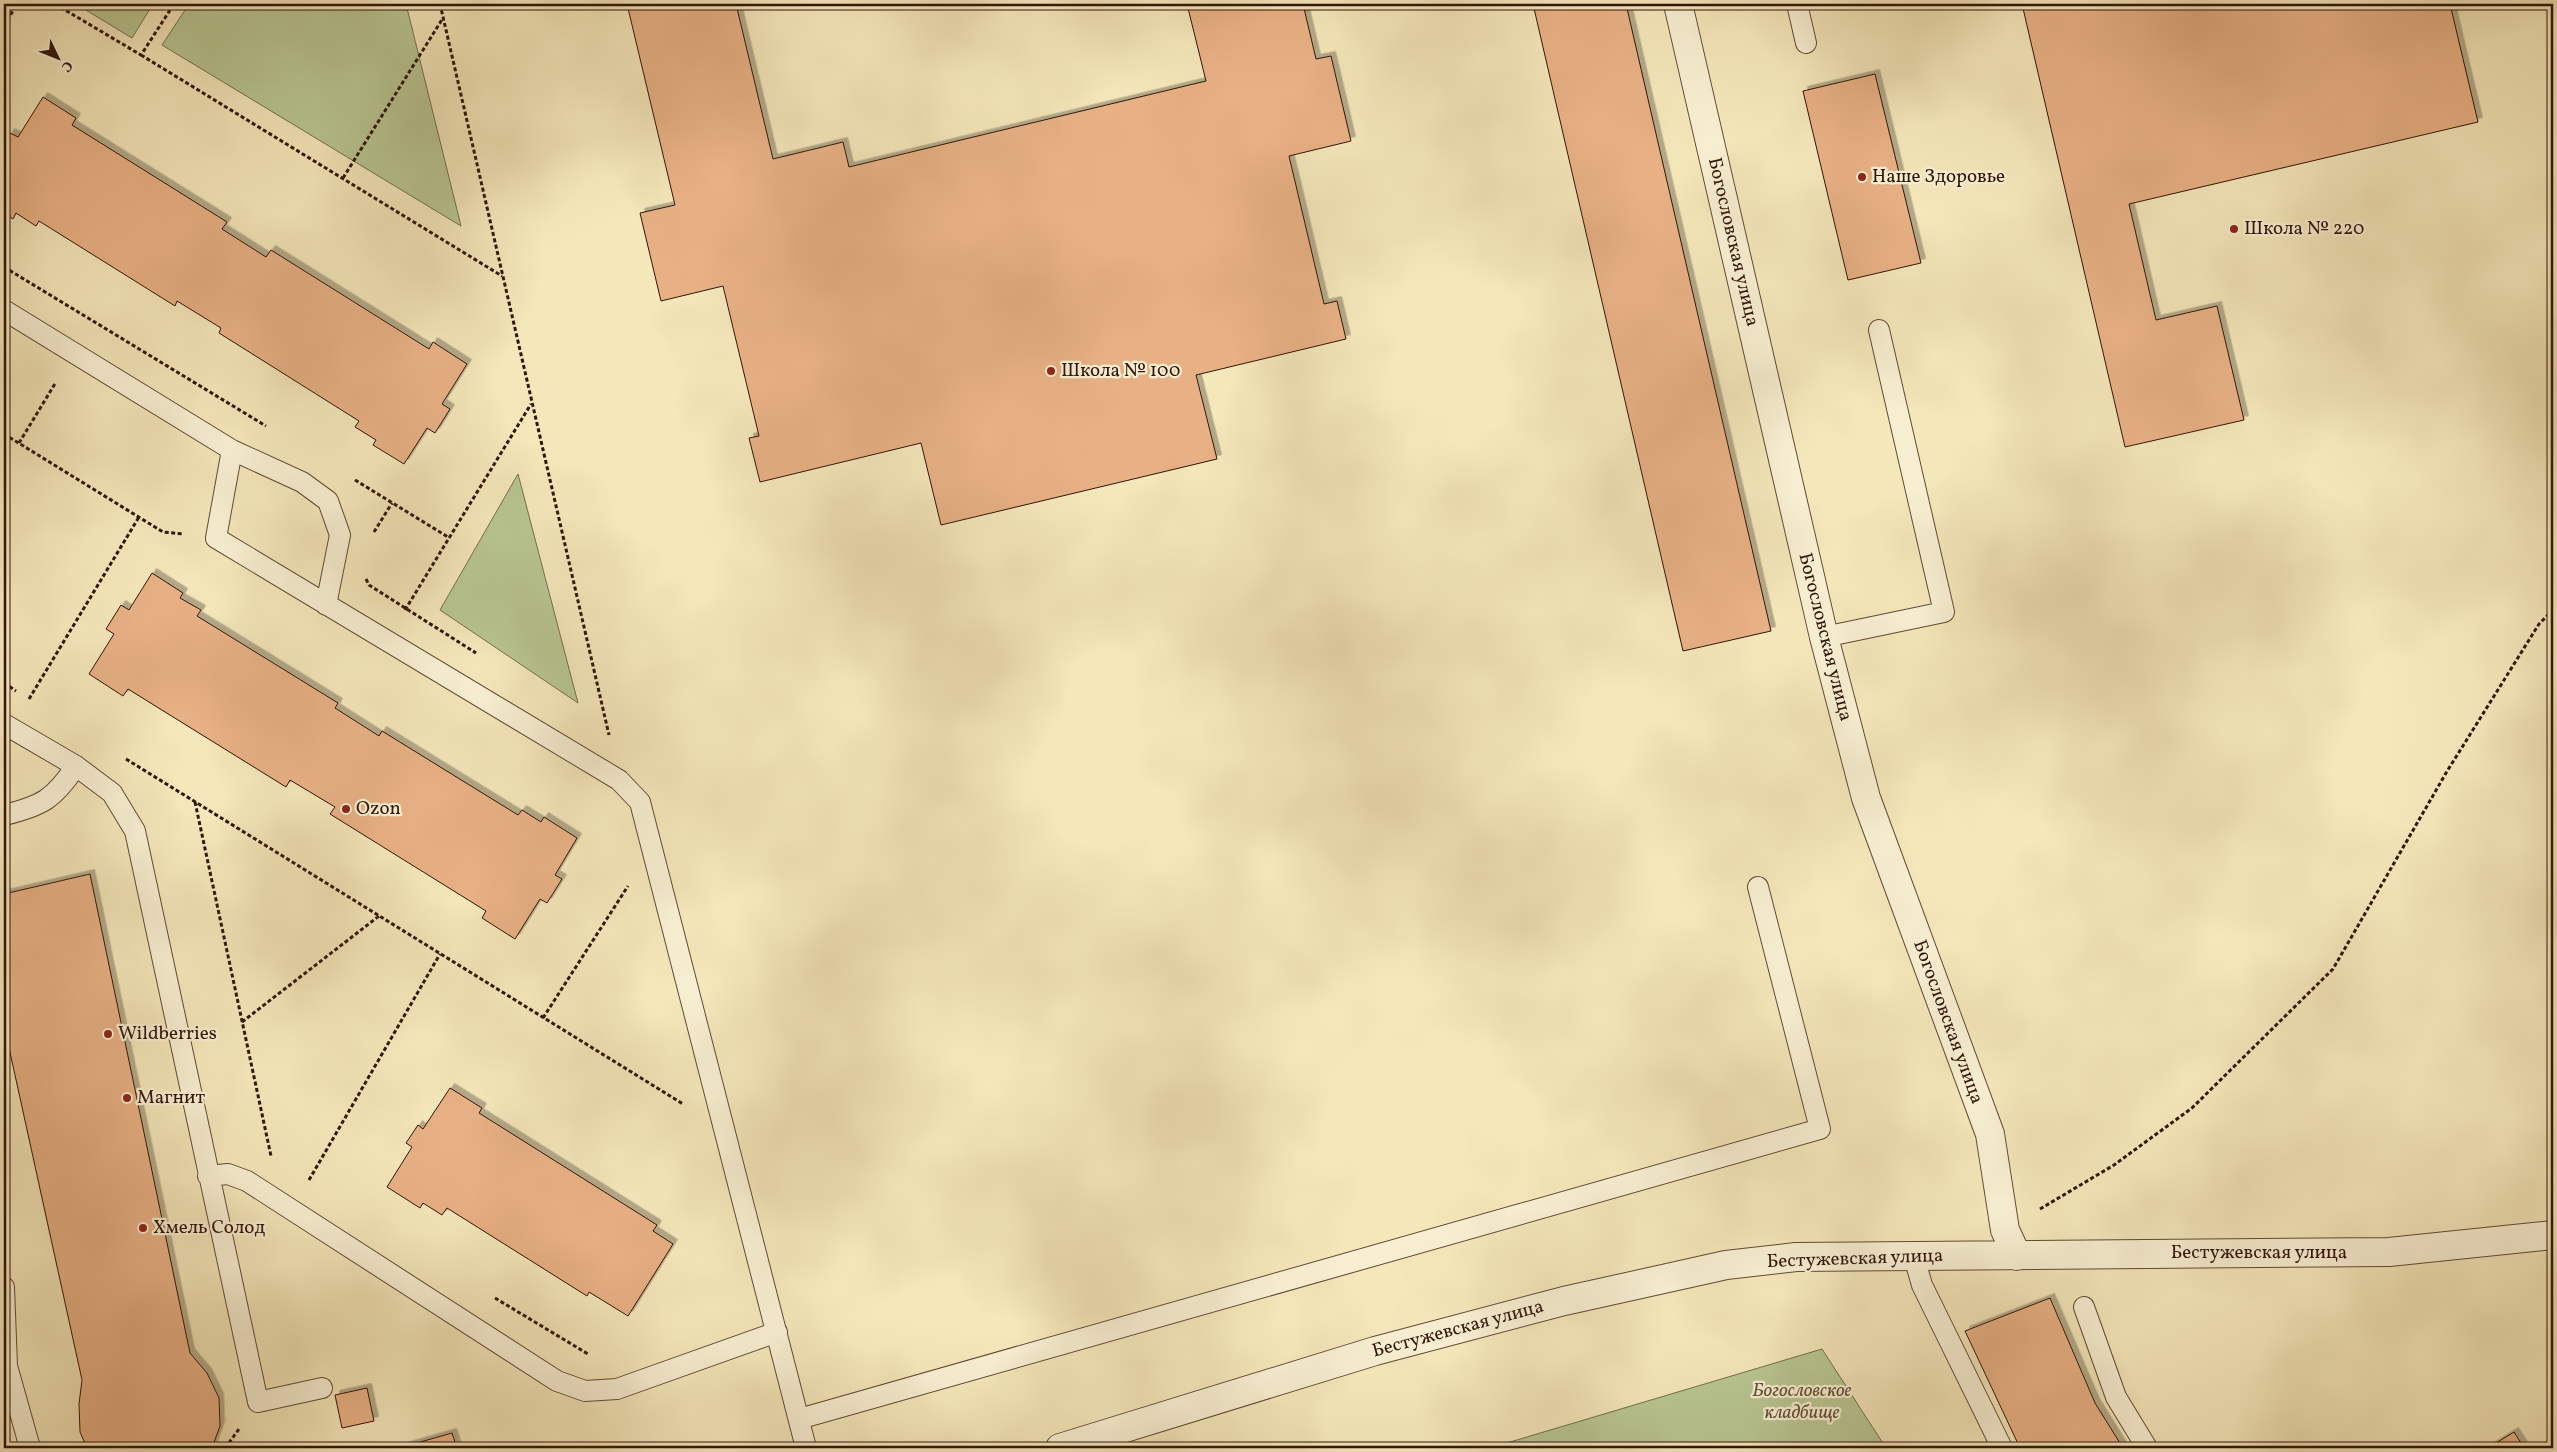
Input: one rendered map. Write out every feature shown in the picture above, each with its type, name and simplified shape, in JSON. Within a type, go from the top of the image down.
[{"type":"street","name":"Богословская улица","points":[[1678,4],[1824,637],[1866,798],[1990,1134],[2005,1230],[2016,1256]]},
{"type":"street","name":"Бестужевская улица","points":[[1060,1448],[1374,1351],[1564,1301],[1726,1265],[1796,1257],[2389,1252],[2553,1235]]},
{"type":"lane","points":[[1797,4],[1806,43]]},
{"type":"lane","points":[[4,310],[232,450],[302,482],[328,501],[340,535],[326,605]]},
{"type":"lane","points":[[1824,637],[1944,612],[1879,330]]},
{"type":"lane","points":[[232,450],[216,538],[619,780],[640,802],[806,1448]]},
{"type":"lane","points":[[4,724],[76,766],[112,793],[136,831],[208,1176],[258,1402],[322,1388]]},
{"type":"lane","points":[[4,815],[45,802],[63,786],[76,766]]},
{"type":"lane","points":[[799,1418],[1820,1129],[1758,887]]},
{"type":"lane","points":[[208,1176],[228,1174],[248,1181],[557,1381],[585,1391],[617,1389],[777,1332]]},
{"type":"lane","points":[[1914,1257],[1922,1285],[2002,1448]]},
{"type":"lane","points":[[4,1288],[7,1366],[30,1448]]},
{"type":"lane","points":[[2084,1307],[2116,1398],[2147,1448]]},
{"type":"path","points":[[4,26],[17,4]]},
{"type":"path","points":[[55,4],[502,276]]},
{"type":"path","points":[[141,55],[174,4]]},
{"type":"path","points":[[440,4],[609,736],[600,731]]},
{"type":"path","points":[[343,178],[443,18]]},
{"type":"path","points":[[4,268],[267,427]]},
{"type":"path","points":[[387,640],[448,537],[532,404]]},
{"type":"path","points":[[4,434],[163,532],[216,538]]},
{"type":"path","points":[[350,478],[448,537]]},
{"type":"path","points":[[369,541],[392,503]]},
{"type":"path","points":[[29,699],[139,517]]},
{"type":"path","points":[[363,572],[369,585],[482,656]]},
{"type":"path","points":[[2005,1230],[2114,1165],[2192,1108],[2333,969],[2446,773],[2540,624],[2553,610]]},
{"type":"path","points":[[4,683],[37,704]]},
{"type":"path","points":[[119,755],[725,1130]]},
{"type":"path","points":[[195,802],[272,1163],[264,1158]]},
{"type":"path","points":[[544,1018],[652,848]]},
{"type":"path","points":[[242,1022],[379,916]]},
{"type":"path","points":[[292,1209],[440,954]]},
{"type":"path","points":[[492,1296],[593,1358]]},
{"type":"green space","points":[[76,4],[153,4],[132,38]]},
{"type":"green space","points":[[189,4],[406,4],[461,226],[162,45]]},
{"type":"green space","points":[[518,474],[578,703],[440,610]]},
{"type":"green space","name":"Богословское кладбище","points":[[1822,1349],[1886,1448],[1490,1448]]},
{"type":"building","points":[[627,4],[736,4],[773,159],[843,142],[849,167],[1206,81],[1187,4],[1303,4],[1316,59],[1331,56],[1351,141],[1289,156],[1324,304],[1337,301],[1346,339],[1196,375],[1217,459],[941,525],[921,443],[760,482],[749,438],[759,436],[723,286],[661,301],[640,213],[675,205]]},
{"type":"building","points":[[1533,4],[1626,4],[1771,631],[1683,651]]},
{"type":"building","points":[[2022,4],[2450,4],[2478,122],[2129,204],[2156,320],[2217,306],[2244,420],[2125,447]]},
{"type":"building","name":"Наше Здоровье","points":[[1875,74],[1921,263],[1848,280],[1803,91]]},
{"type":"building","points":[[43,97],[76,118],[72,125],[227,222],[222,229],[266,257],[271,250],[429,349],[433,342],[467,364],[442,404],[450,409],[435,433],[427,428],[404,464],[373,445],[376,440],[355,427],[359,421],[219,333],[221,328],[177,301],[175,306],[39,221],[36,226],[16,213],[13,219],[4,213],[4,144],[10,133],[18,137]]},
{"type":"building","points":[[152,573],[183,593],[180,598],[201,610],[197,616],[338,703],[335,708],[379,736],[382,731],[518,815],[522,810],[541,822],[544,817],[577,838],[555,875],[562,879],[547,903],[540,899],[515,939],[482,918],[486,911],[330,814],[335,807],[290,780],[286,787],[128,689],[123,696],[89,674],[114,634],[106,629],[121,605],[129,610]]},
{"type":"building","points":[[90,874],[190,1353],[207,1373],[219,1398],[220,1426],[212,1448],[87,1448],[80,1432],[79,1404],[82,1380],[4,1025],[4,894]]},
{"type":"building","points":[[450,1088],[482,1108],[479,1113],[657,1225],[653,1231],[673,1244],[628,1316],[589,1292],[587,1296],[447,1208],[442,1215],[423,1203],[420,1208],[387,1187],[412,1147],[406,1143],[418,1125],[423,1129]]},
{"type":"building","points":[[2050,1298],[2095,1403],[2123,1448],[2020,1448],[1965,1331]]},
{"type":"building","points":[[367,1388],[374,1421],[342,1428],[335,1395]]},
{"type":"building","points":[[2514,1432],[2524,1448],[2488,1448]]},
{"type":"building","points":[[452,1433],[457,1448],[399,1448]]},
{"type":"place","name":"Наше Здоровье","points":[[1862,177]]},
{"type":"place","name":"Школа № 220","points":[[2234,229]]},
{"type":"place","name":"Школа № 100","points":[[1051,371]]},
{"type":"place","name":"Ozon","points":[[346,809]]},
{"type":"place","name":"Wildberries","points":[[108,1034]]},
{"type":"place","name":"Магнит","points":[[127,1098]]},
{"type":"place","name":"Хмель Солод","points":[[143,1228]]}]
